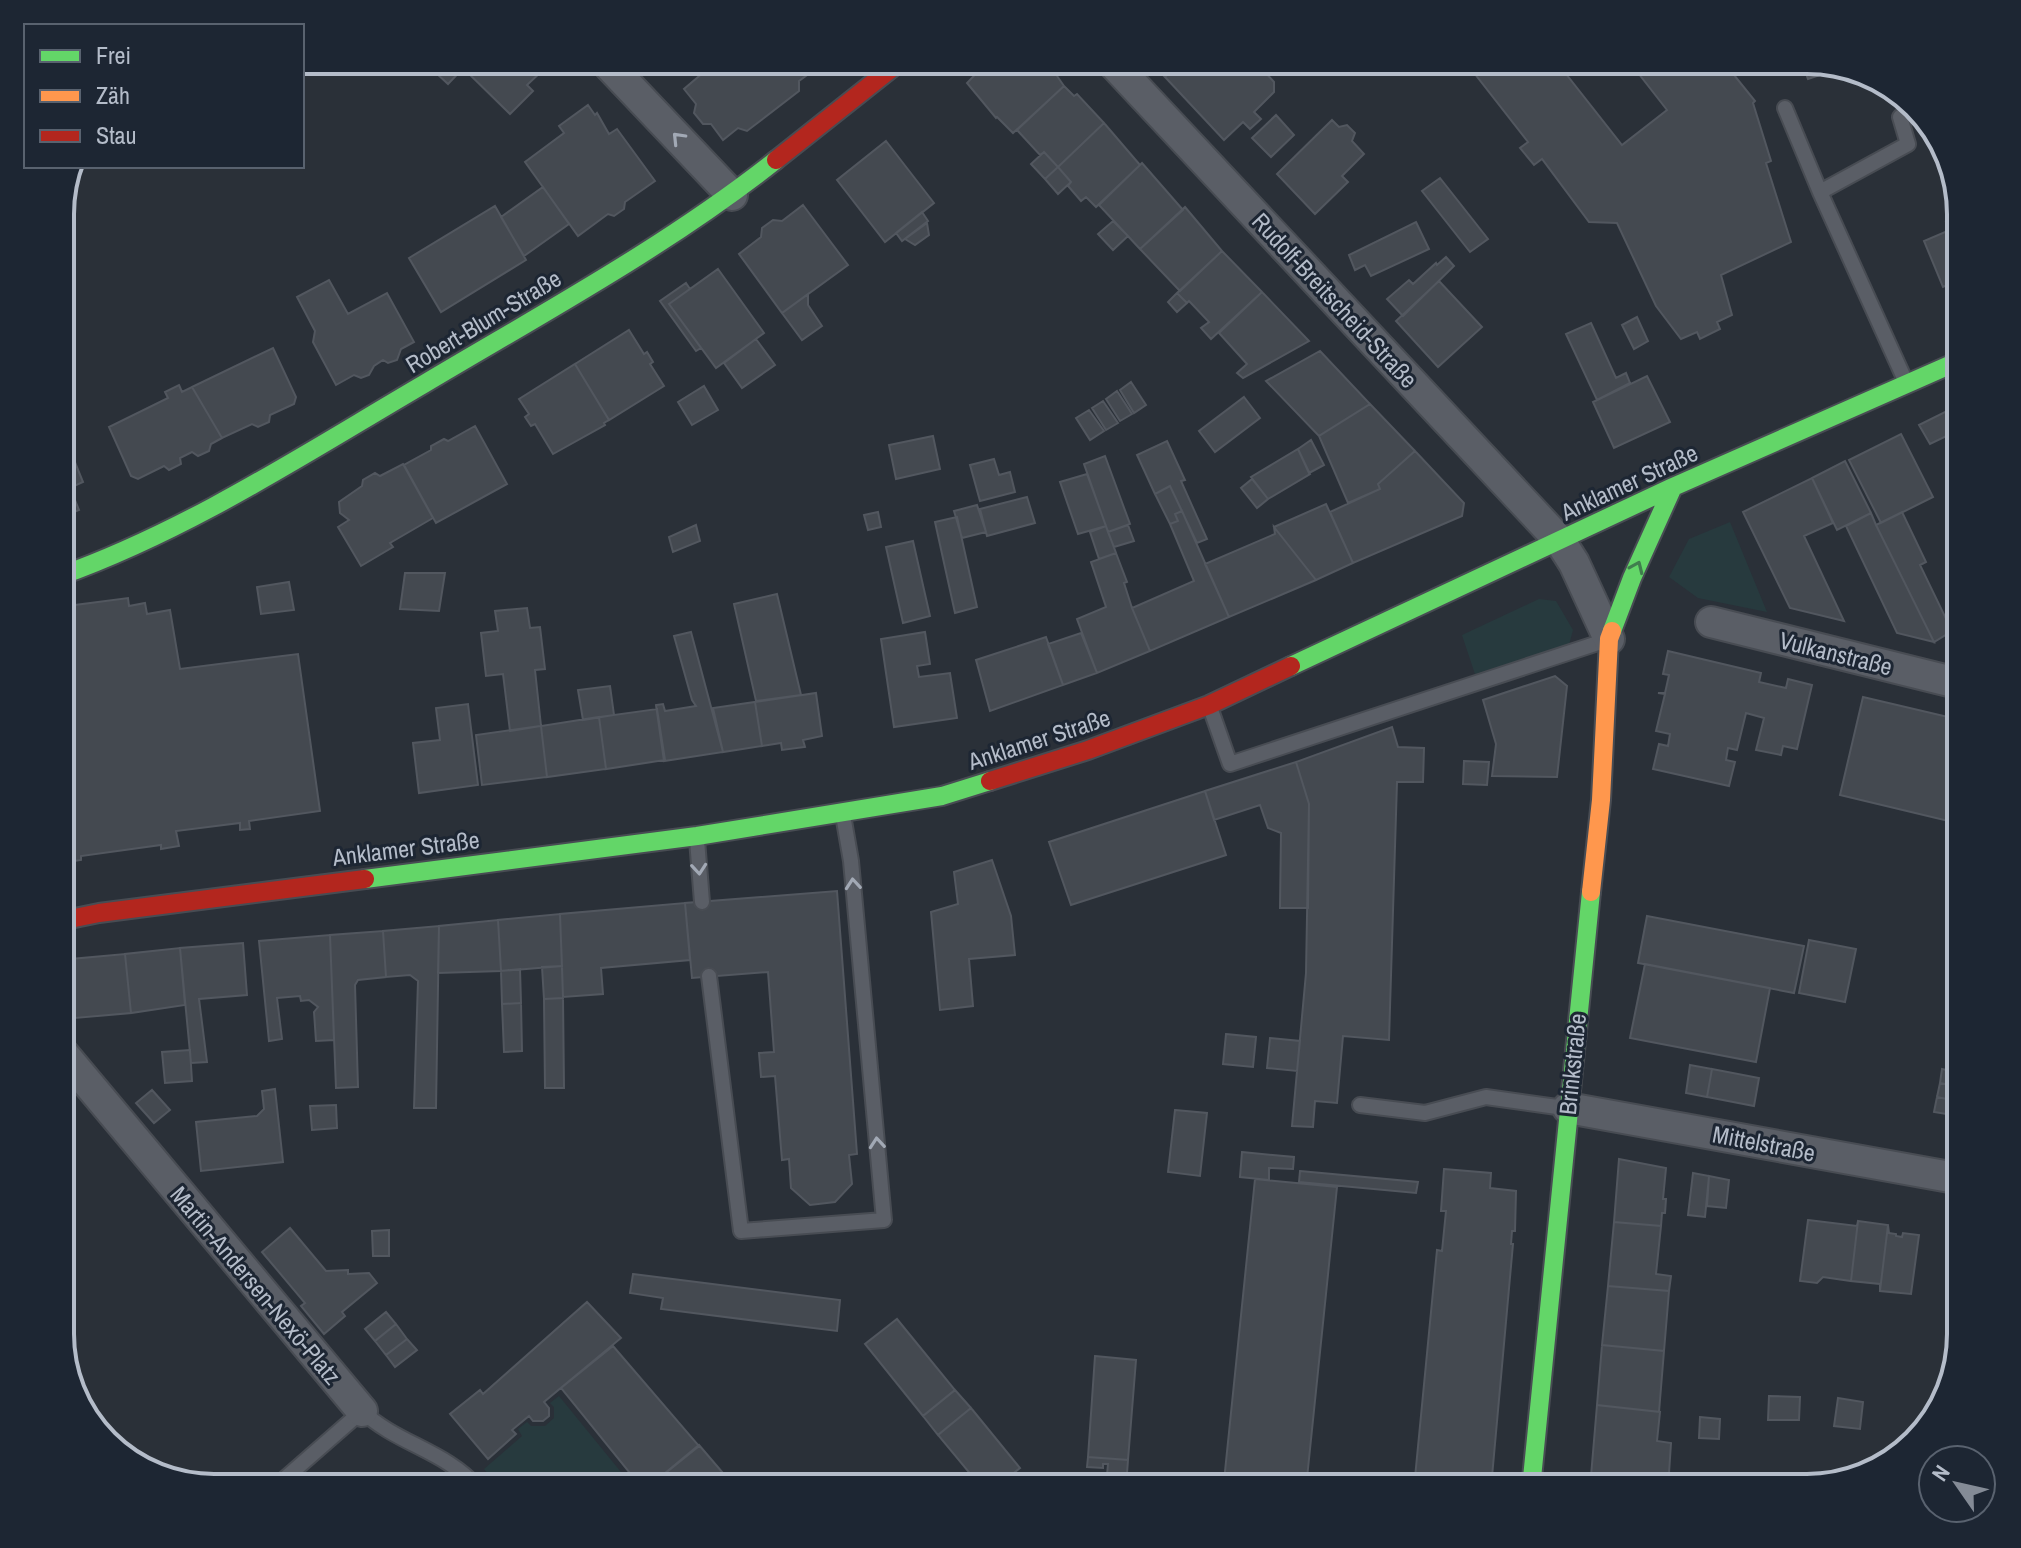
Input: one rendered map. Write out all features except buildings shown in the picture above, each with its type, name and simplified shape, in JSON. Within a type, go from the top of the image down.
[{"type":"street","points":[[617,74],[732,195]]},
{"type":"street","name":"Robert-Blum-Straße","points":[[74,571],[105,560],[223,502],[611,273],[732,195],[884,74]]},
{"type":"street","name":"Rudolf-Breitscheid-Straße","points":[[1123,74],[1560,541]]},
{"type":"street","name":"Anklamer Straße","points":[[74,918],[697,836],[942,796],[1088,750],[1209,705],[1673,487],[1947,366]]},
{"type":"street","name":"Brinkstraße","points":[[1532,1474],[1601,800],[1609,639],[1632,578],[1673,487]]},
{"type":"street","name":"Brinkstraße","points":[[1560,541],[1574,563],[1609,639]]},
{"type":"street","name":"Vulkanstraße","points":[[1711,622],[1947,681]]},
{"type":"street","name":"Martin-Andersen-Nexö-Platz","points":[[74,1067],[362,1411]]},
{"type":"street","name":"Mittelstraße","points":[[1568,1108],[1947,1176]]},
{"type":"lane","points":[[1785,108],[1907,384]]},
{"type":"lane","points":[[1820,192],[1908,144],[1900,117]]},
{"type":"lane","points":[[1209,705],[1230,764],[1609,639]]},
{"type":"lane","points":[[709,976],[741,1231],[884,1220],[851,861],[843,812]]},
{"type":"lane","points":[[697,836],[702,902]]},
{"type":"lane","points":[[1360,1105],[1425,1113],[1486,1097],[1568,1108]]},
{"type":"lane","points":[[290,1474],[362,1411]]},
{"type":"lane","name":"Martin-Andersen-Nexö-Platz","points":[[362,1411],[383,1429],[446,1459],[463,1474]]},
{"type":"green space","points":[[1730,522],[1767,612],[1698,598],[1669,577],[1689,539]]},
{"type":"green space","points":[[1539,599],[1556,601],[1573,630],[1569,645],[1475,674],[1462,635]]},
{"type":"green space","points":[[559,1396],[623,1474],[488,1474],[484,1469],[522,1436],[518,1429],[527,1422],[531,1426],[545,1426],[554,1418],[554,1407],[550,1403]]},
{"type":"traffic: fast","points":[[74,570],[155,536],[291,463],[648,250],[776,160]]},
{"type":"traffic: fast","points":[[1291,666],[1673,487],[1947,366]]},
{"type":"traffic: fast","points":[[1612,631],[1673,487]]},
{"type":"traffic: fast","points":[[365,879],[697,836],[942,796],[990,781]]},
{"type":"traffic: fast","points":[[1532,1474],[1591,892]]},
{"type":"traffic: slow","points":[[1591,892],[1601,800],[1609,639],[1612,631]]},
{"type":"traffic: jam","points":[[776,160],[884,74]]},
{"type":"traffic: jam","points":[[990,781],[1088,750],[1209,705],[1291,666]]},
{"type":"traffic: jam","points":[[74,918],[365,879]]}]
